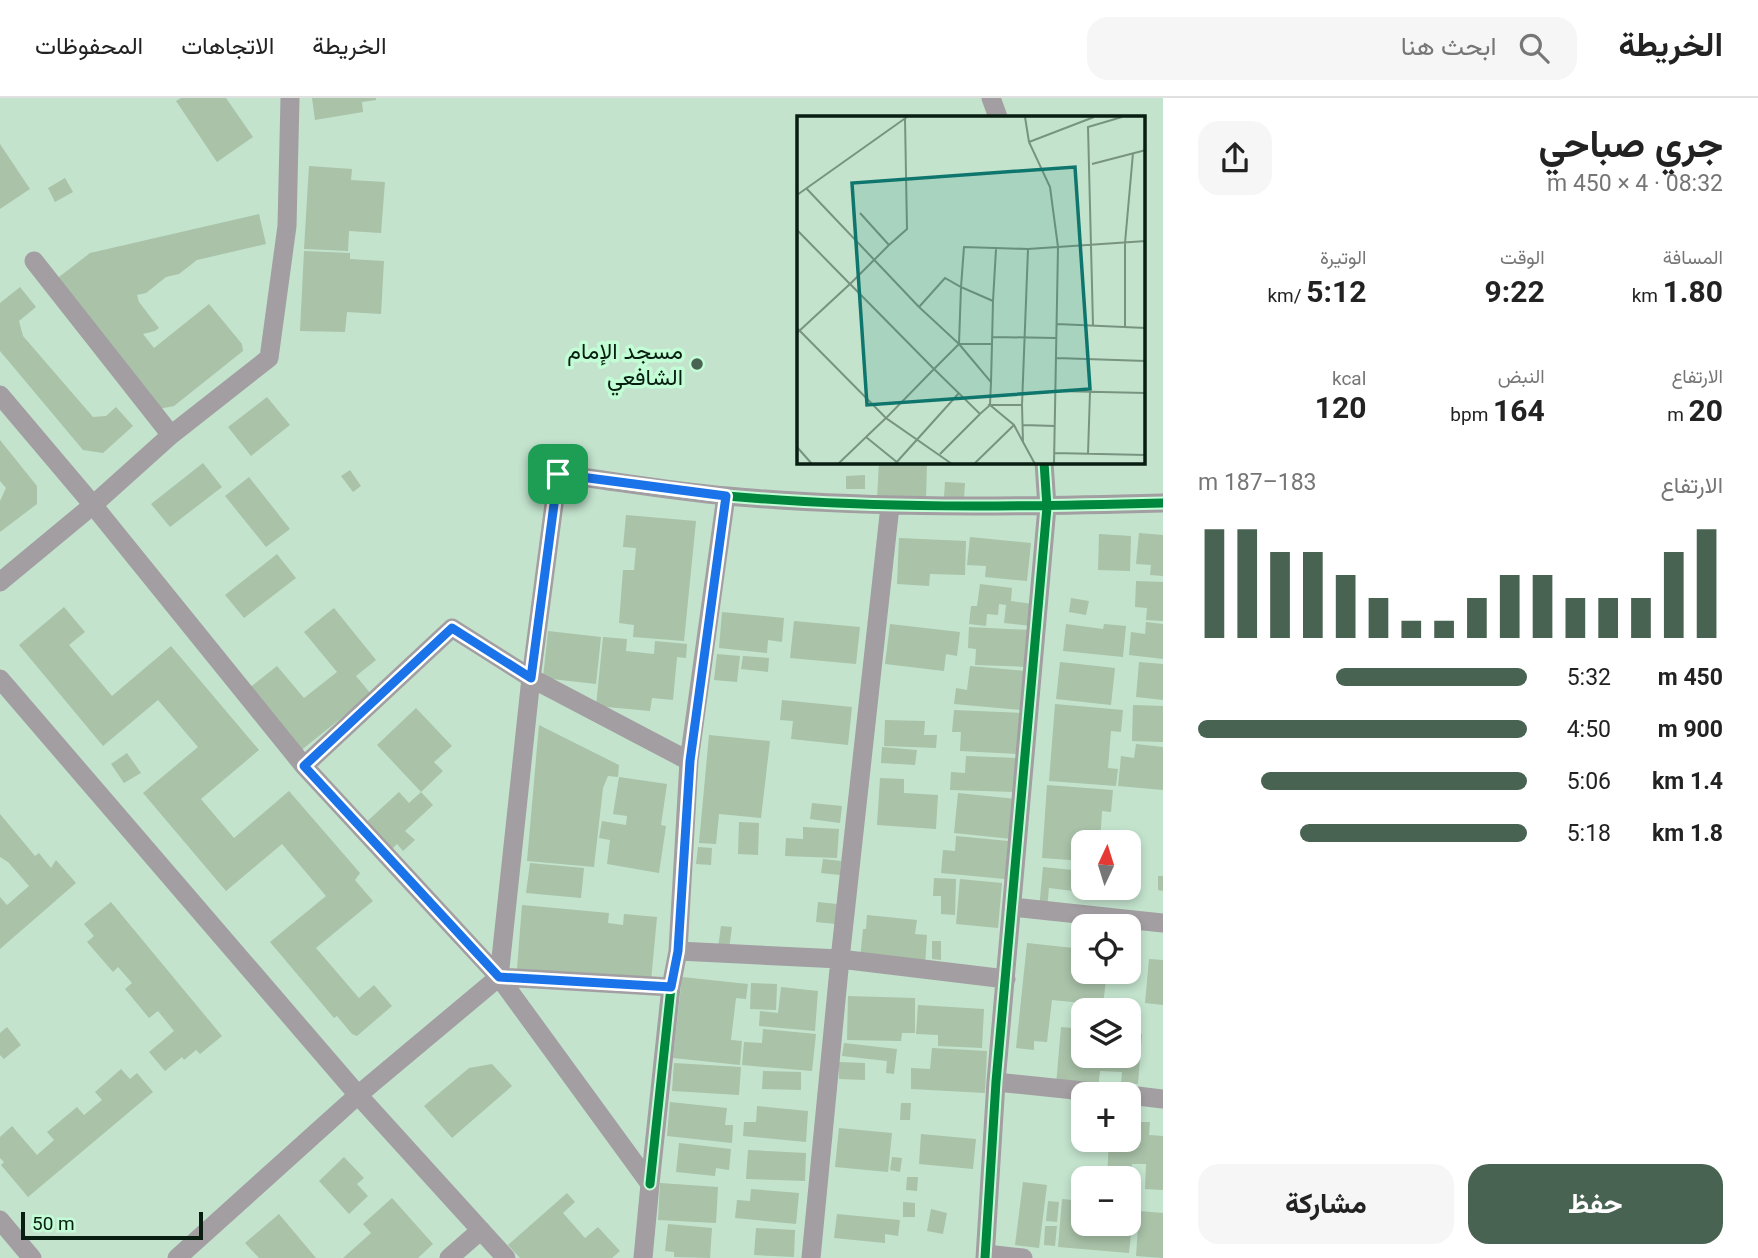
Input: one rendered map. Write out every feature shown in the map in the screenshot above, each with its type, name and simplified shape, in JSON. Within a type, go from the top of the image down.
[{"type":"street","points":[[0,583],[171,435],[269,358],[287,226],[290,98]]},
{"type":"street","points":[[991,98],[998,116]]},
{"type":"street","points":[[34,261],[171,435]]},
{"type":"street","points":[[0,395],[93,505],[304,766],[499,977],[650,1184]]},
{"type":"street","points":[[1023,1258],[985,1256],[996,1082],[1047,507],[1044,464]]},
{"type":"street","points":[[499,977],[531,678],[558,474],[726,496],[890,506],[1047,507],[1163,503]]},
{"type":"street","points":[[643,1258],[671,987],[678,951],[690,761],[726,496]]},
{"type":"street","points":[[811,1258],[840,958],[890,506]]},
{"type":"street","points":[[304,766],[452,628],[531,678],[690,761]]},
{"type":"street","points":[[0,679],[358,1095],[506,1258]]},
{"type":"street","points":[[1012,907],[1163,923]]},
{"type":"street","points":[[678,951],[840,958],[1006,979]]},
{"type":"street","points":[[177,1258],[358,1095],[499,977],[671,987]]},
{"type":"street","points":[[996,1082],[1071,1090]]},
{"type":"street","points":[[1141,1096],[1163,1099]]},
{"type":"street","points":[[0,1220],[32,1258]]},
{"type":"street","points":[[449,1258],[481,1230]]},
{"type":"building","points":[[181,98],[226,98],[253,137],[217,162],[176,101]]},
{"type":"building","points":[[312,98],[376,100],[362,102],[363,112],[315,120]]},
{"type":"building","points":[[0,144],[30,189],[0,209]]},
{"type":"building","points":[[309,166],[352,169],[351,180],[385,182],[381,233],[349,231],[348,251],[304,249]]},
{"type":"building","points":[[65,178],[73,192],[55,202],[48,188]]},
{"type":"building","points":[[259,214],[266,244],[197,260],[179,274],[166,277],[146,293],[137,295],[139,302],[159,328],[143,334],[154,348],[209,304],[242,344],[243,351],[174,406],[159,409],[61,288],[59,277],[90,253]]},
{"type":"building","points":[[304,251],[350,253],[350,259],[384,261],[381,314],[347,312],[345,332],[300,331]]},
{"type":"building","points":[[20,287],[36,307],[19,321],[23,336],[93,417],[106,416],[116,407],[133,426],[103,453],[83,450],[0,351],[0,303]]},
{"type":"building","points":[[267,397],[290,425],[251,456],[228,427]]},
{"type":"building","points":[[0,440],[37,486],[37,504],[0,532],[0,501],[6,488],[0,481]]},
{"type":"building","points":[[203,463],[222,487],[170,527],[151,504]]},
{"type":"building","points":[[879,464],[927,464],[926,501],[877,499]]},
{"type":"building","points":[[350,470],[361,486],[353,492],[341,476]]},
{"type":"building","points":[[865,475],[865,489],[846,489],[846,476]]},
{"type":"building","points":[[249,477],[290,529],[266,547],[225,496]]},
{"type":"building","points":[[945,482],[965,483],[964,499],[944,497]]},
{"type":"building","points":[[626,515],[696,521],[684,641],[633,637],[634,625],[619,623],[623,570],[634,570],[636,548],[623,547]]},
{"type":"building","points":[[1139,533],[1163,535],[1163,576],[1150,575],[1151,565],[1136,564]]},
{"type":"building","points":[[1099,534],[1131,536],[1130,571],[1098,570]]},
{"type":"building","points":[[970,537],[1031,543],[1027,581],[985,577],[986,566],[967,565]]},
{"type":"building","points":[[899,538],[966,541],[965,575],[930,574],[929,586],[897,584]]},
{"type":"building","points":[[277,554],[296,578],[244,618],[225,595]]},
{"type":"building","points":[[1136,581],[1163,582],[1163,621],[1146,620],[1147,608],[1135,607]]},
{"type":"building","points":[[980,584],[1012,588],[1011,601],[1033,604],[1031,626],[1004,623],[1006,605],[999,604],[998,615],[987,614],[986,626],[969,624],[971,606],[977,606]]},
{"type":"building","points":[[1071,598],[1089,601],[1086,615],[1069,612]]},
{"type":"building","points":[[64,607],[85,632],[69,645],[112,696],[171,646],[259,750],[201,799],[234,838],[289,791],[360,873],[355,880],[373,901],[316,948],[359,998],[374,985],[392,1006],[357,1036],[352,1034],[337,1016],[334,1018],[270,942],[326,896],[282,844],[226,891],[143,793],[198,747],[158,700],[103,746],[19,645]]},
{"type":"building","points":[[334,608],[376,660],[356,676],[371,694],[299,752],[248,689],[277,666],[304,698],[337,672],[304,632]]},
{"type":"building","points":[[722,612],[784,618],[782,642],[768,640],[767,653],[719,648]]},
{"type":"building","points":[[794,621],[860,627],[856,664],[790,658]]},
{"type":"building","points":[[1146,622],[1163,624],[1163,659],[1129,655],[1131,632],[1145,634]]},
{"type":"building","points":[[890,624],[960,632],[957,656],[946,654],[944,671],[885,664]]},
{"type":"building","points":[[1066,624],[1103,629],[1104,624],[1126,626],[1123,657],[1063,651]]},
{"type":"building","points":[[969,627],[1030,630],[1029,667],[975,665],[976,649],[968,648]]},
{"type":"building","points":[[548,631],[601,637],[596,684],[543,678]]},
{"type":"building","points":[[603,637],[627,639],[626,651],[654,654],[655,641],[687,644],[686,658],[677,657],[673,700],[652,698],[650,711],[596,706]]},
{"type":"building","points":[[717,654],[740,656],[737,682],[714,680]]},
{"type":"building","points":[[743,656],[769,658],[768,672],[741,669]]},
{"type":"building","points":[[1060,662],[1115,668],[1111,705],[1056,699]]},
{"type":"building","points":[[1139,662],[1163,664],[1163,700],[1136,697]]},
{"type":"building","points":[[970,666],[1026,671],[1022,710],[954,704],[956,688],[967,690]]},
{"type":"building","points":[[782,700],[852,707],[848,745],[791,739],[793,721],[780,720]]},
{"type":"building","points":[[1055,704],[1123,710],[1121,732],[1111,731],[1108,768],[1118,769],[1116,786],[1049,781]]},
{"type":"building","points":[[1133,705],[1163,706],[1163,742],[1132,741]]},
{"type":"building","points":[[416,708],[452,746],[434,762],[443,771],[421,792],[377,745]]},
{"type":"building","points":[[954,710],[1022,713],[1020,754],[960,751],[961,732],[952,732]]},
{"type":"building","points":[[885,720],[925,721],[924,735],[937,735],[936,748],[884,746]]},
{"type":"building","points":[[539,725],[619,765],[618,777],[608,776],[603,788],[594,867],[527,861]]},
{"type":"building","points":[[709,735],[770,741],[761,818],[719,814],[716,844],[699,843]]},
{"type":"building","points":[[1136,744],[1163,747],[1163,790],[1118,786],[1121,756],[1134,758]]},
{"type":"building","points":[[882,747],[917,750],[915,765],[881,763]]},
{"type":"building","points":[[127,753],[141,773],[124,783],[111,764]]},
{"type":"building","points":[[966,756],[1018,758],[1016,792],[950,790],[951,772],[965,773]]},
{"type":"building","points":[[619,777],[667,784],[661,825],[666,826],[659,873],[607,864],[610,840],[599,838],[602,821],[626,825],[627,816],[613,814]]},
{"type":"building","points":[[880,778],[904,779],[904,793],[938,795],[936,829],[877,825]]},
{"type":"building","points":[[1047,785],[1113,790],[1111,812],[1102,811],[1101,830],[1071,830],[1071,860],[1042,858]]},
{"type":"building","points":[[399,792],[409,803],[421,792],[433,805],[405,831],[415,840],[403,851],[397,844],[386,855],[361,827]]},
{"type":"building","points":[[958,793],[1016,799],[1012,839],[954,833]]},
{"type":"building","points":[[812,803],[842,806],[840,823],[810,819]]},
{"type":"building","points":[[0,814],[35,856],[39,853],[51,868],[56,860],[76,883],[0,949],[0,897],[7,905],[29,886],[8,862],[0,857]]},
{"type":"building","points":[[739,822],[759,823],[758,855],[738,854]]},
{"type":"building","points":[[803,827],[839,829],[837,858],[785,856],[786,838],[803,839]]},
{"type":"building","points":[[956,836],[1008,841],[1005,879],[941,873],[943,850],[955,851]]},
{"type":"building","points":[[698,847],[712,848],[711,865],[696,864]]},
{"type":"building","points":[[823,859],[841,861],[840,875],[821,873]]},
{"type":"building","points":[[530,863],[584,868],[581,898],[526,893]]},
{"type":"building","points":[[1043,867],[1071,870],[1071,891],[1049,888],[1047,909],[1039,909]]},
{"type":"building","points":[[1158,876],[1163,876],[1163,891],[1158,890]]},
{"type":"building","points":[[934,878],[956,879],[955,915],[941,914],[941,896],[933,896]]},
{"type":"building","points":[[960,879],[1002,883],[998,928],[956,924]]},
{"type":"building","points":[[111,902],[222,1036],[200,1054],[196,1050],[165,1071],[149,1052],[174,1031],[158,1011],[149,1018],[125,989],[132,983],[118,967],[113,972],[87,942],[94,936],[84,924]]},
{"type":"building","points":[[818,902],[837,904],[836,924],[816,922]]},
{"type":"building","points":[[522,905],[609,913],[608,923],[623,925],[624,914],[657,917],[651,981],[517,969]]},
{"type":"building","points":[[867,915],[917,920],[915,934],[927,935],[925,965],[860,959]]},
{"type":"building","points":[[721,926],[732,927],[729,950],[718,948]]},
{"type":"building","points":[[932,941],[941,941],[941,960],[932,959]]},
{"type":"building","points":[[1027,943],[1071,948],[1071,984],[1105,984],[1104,998],[1071,998],[1071,1002],[1052,1000],[1047,1042],[1034,1041],[1034,1050],[1016,1048]]},
{"type":"building","points":[[1149,959],[1163,960],[1163,1005],[1145,1003]]},
{"type":"building","points":[[682,977],[748,984],[746,999],[736,998],[731,1040],[742,1041],[740,1065],[673,1058]]},
{"type":"building","points":[[751,983],[777,984],[776,1010],[750,1009]]},
{"type":"building","points":[[781,987],[818,991],[815,1031],[759,1026],[760,1011],[778,1013]]},
{"type":"building","points":[[848,996],[915,998],[915,1033],[902,1033],[901,1041],[847,1040]]},
{"type":"building","points":[[918,1005],[984,1009],[982,1048],[938,1046],[938,1035],[916,1034]]},
{"type":"building","points":[[7,1027],[21,1045],[4,1059],[0,1055],[0,1033]]},
{"type":"building","points":[[1061,1027],[1071,1028],[1071,1068],[1139,1068],[1138,1082],[1121,1082],[1122,1072],[1100,1071],[1099,1082],[1071,1082],[1071,1086],[1056,1085]]},
{"type":"building","points":[[763,1029],[816,1034],[812,1071],[742,1065],[744,1042],[762,1043]]},
{"type":"building","points":[[844,1043],[897,1049],[894,1074],[886,1073],[887,1061],[842,1056]]},
{"type":"building","points":[[932,1048],[987,1051],[985,1093],[911,1089],[911,1068],[930,1069]]},
{"type":"building","points":[[839,1062],[865,1063],[865,1080],[839,1079]]},
{"type":"building","points":[[674,1063],[741,1067],[739,1095],[672,1091]]},
{"type":"building","points":[[492,1064],[512,1086],[452,1138],[424,1106],[469,1068]]},
{"type":"building","points":[[121,1069],[130,1079],[137,1073],[153,1092],[28,1197],[1,1165],[4,1162],[0,1158],[0,1137],[12,1126],[37,1155],[54,1140],[47,1132],[77,1107],[84,1115],[102,1100],[95,1092]]},
{"type":"building","points":[[763,1071],[801,1072],[801,1090],[762,1089]]},
{"type":"building","points":[[670,1102],[727,1108],[725,1125],[733,1125],[732,1143],[667,1136]]},
{"type":"building","points":[[901,1103],[911,1103],[910,1120],[900,1120]]},
{"type":"building","points":[[757,1106],[808,1111],[806,1142],[743,1136],[744,1122],[756,1122]]},
{"type":"building","points":[[1141,1122],[1150,1122],[1149,1135],[1163,1136],[1163,1190],[1145,1189],[1146,1164],[1108,1166],[1108,1152],[1141,1152]]},
{"type":"building","points":[[839,1128],[892,1133],[888,1172],[835,1167]]},
{"type":"building","points":[[921,1134],[976,1139],[973,1169],[919,1164]]},
{"type":"building","points":[[679,1143],[731,1149],[729,1170],[716,1168],[715,1176],[676,1172]]},
{"type":"building","points":[[748,1150],[806,1153],[805,1181],[746,1179]]},
{"type":"building","points":[[344,1157],[364,1178],[357,1184],[368,1196],[349,1214],[319,1181]]},
{"type":"building","points":[[892,1157],[902,1158],[900,1172],[890,1170]]},
{"type":"building","points":[[907,1177],[918,1177],[917,1191],[906,1190]]},
{"type":"building","points":[[1023,1182],[1047,1185],[1039,1248],[1015,1245]]},
{"type":"building","points":[[660,1183],[718,1187],[716,1223],[658,1220]]},
{"type":"building","points":[[751,1189],[799,1193],[796,1224],[735,1218],[737,1200],[750,1201]]},
{"type":"building","points":[[567,1193],[575,1202],[563,1213],[585,1238],[598,1227],[620,1251],[612,1258],[520,1258],[508,1245]]},
{"type":"building","points":[[392,1198],[433,1244],[418,1258],[343,1258],[371,1233],[363,1224]]},
{"type":"building","points":[[1062,1199],[1071,1200],[1071,1236],[1131,1236],[1129,1253],[1058,1247]]},
{"type":"building","points":[[1048,1201],[1059,1202],[1057,1222],[1046,1221]]},
{"type":"building","points":[[903,1202],[915,1203],[915,1217],[903,1217]]},
{"type":"building","points":[[931,1209],[947,1213],[943,1234],[927,1231]]},
{"type":"building","points":[[1141,1211],[1163,1213],[1163,1258],[1136,1256],[1137,1236],[1141,1236]]},
{"type":"building","points":[[279,1214],[316,1258],[259,1258],[245,1243]]},
{"type":"building","points":[[837,1214],[900,1220],[898,1236],[885,1234],[885,1243],[834,1238]]},
{"type":"building","points":[[668,1224],[712,1228],[710,1258],[674,1257],[674,1252],[665,1251]]},
{"type":"building","points":[[1045,1226],[1057,1226],[1055,1246],[1044,1245]]},
{"type":"building","points":[[756,1228],[795,1230],[794,1257],[754,1255]]},
{"type":"cycle path","points":[[985,1258],[996,1082],[1047,507],[1044,464]]},
{"type":"cycle path","points":[[650,1184],[671,987],[499,977],[304,766],[452,628],[531,678],[558,474],[706,494],[836,503],[999,506],[1163,503]]},
{"type":"place","name":"مسجد الإمام الشافعي","points":[[697,364]]},
{"type":"route","points":[[558,474],[726,496],[690,761],[678,951],[671,987],[499,977],[304,766],[452,628],[531,678],[558,474]]}]
